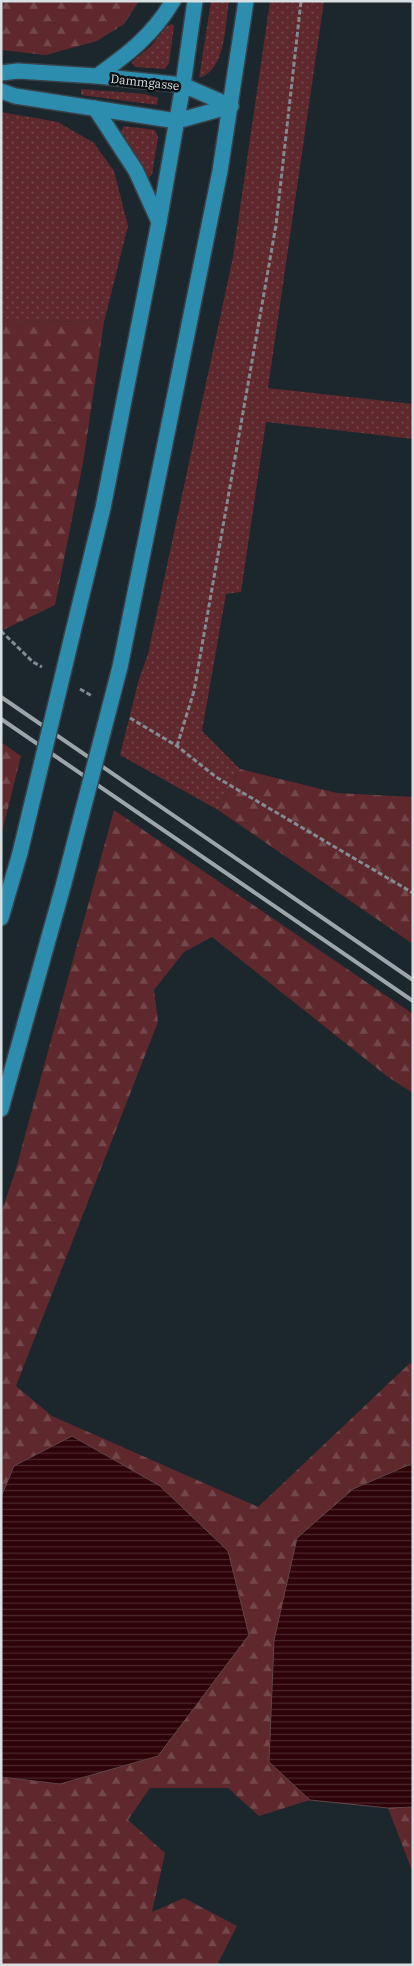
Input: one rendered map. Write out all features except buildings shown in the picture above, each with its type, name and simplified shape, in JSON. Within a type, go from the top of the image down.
[{"type":"main road","points":[[97,76],[132,50],[156,27],[173,1]]},
{"type":"main road","points":[[1,918],[20,853],[103,508],[159,222],[183,85],[195,1]]},
{"type":"main road","points":[[1,1109],[64,883],[120,667],[220,171],[246,1]]},
{"type":"main road","name":"Dammgasse","points":[[1,73],[18,71],[97,76],[183,85],[230,106]]},
{"type":"main road","points":[[1,91],[16,96],[177,121],[230,106]]},
{"type":"main road","points":[[95,108],[136,171],[159,222]]},
{"type":"path","points":[[177,746],[194,691],[276,225],[301,1]]},
{"type":"path","points":[[1,632],[33,662],[50,672]]},
{"type":"path","points":[[75,686],[92,696]]},
{"type":"path","points":[[126,716],[177,746],[216,778],[413,893]]},
{"type":"green space","points":[[1,1],[139,1],[124,24],[97,41],[46,55],[1,50]]},
{"type":"green space","points":[[211,1],[229,1],[225,34],[223,46],[215,66],[199,78]]},
{"type":"green space","points":[[270,1],[324,1],[268,388],[413,404],[413,439],[266,422],[241,592],[226,594],[202,731],[240,769],[218,810],[120,755],[139,679],[148,654],[233,257]]},
{"type":"green space","points":[[172,24],[174,26],[169,63],[165,69],[135,67],[132,63],[133,61],[150,47],[167,26]]},
{"type":"green space","points":[[81,89],[145,94],[158,98],[157,105],[81,95]]},
{"type":"green space","points":[[1,112],[58,122],[94,143],[114,171],[128,226],[104,322],[1,321]]},
{"type":"green space","points":[[124,126],[155,130],[158,137],[152,175],[145,179],[121,131]]},
{"type":"green space","points":[[1,321],[104,322],[83,463],[55,605],[1,631]]},
{"type":"green space","points":[[1,742],[21,756],[1,836]]},
{"type":"green space","points":[[240,769],[337,793],[413,797],[413,944],[218,810]]},
{"type":"green space","points":[[114,810],[413,1014],[413,1093],[388,1077],[212,937],[184,952],[154,990],[158,1022],[16,1386],[52,1416],[258,1507],[410,1363],[413,1365],[413,1463],[353,1489],[269,1762],[310,1800],[259,1816],[228,1788],[150,1788],[128,1820],[165,1853],[152,1912],[184,1898],[237,1926],[217,1965],[1,1965],[1,1777],[60,1784],[160,1486],[72,1437],[14,1466],[1,1497],[1,1213],[15,1172]]},
{"type":"green space","points":[[413,1807],[413,1873],[388,1808]]},
{"type":"shaded area","points":[[72,1436],[160,1486],[228,1551],[249,1635],[158,1756],[60,1784],[1,1777],[1,1497],[14,1466]]},
{"type":"shaded area","points":[[413,1463],[413,1807],[388,1808],[310,1800],[269,1762],[274,1640],[297,1538],[353,1489]]},
{"type":"railway","points":[[1,697],[413,980]]},
{"type":"railway","points":[[1,719],[413,1001]]}]
